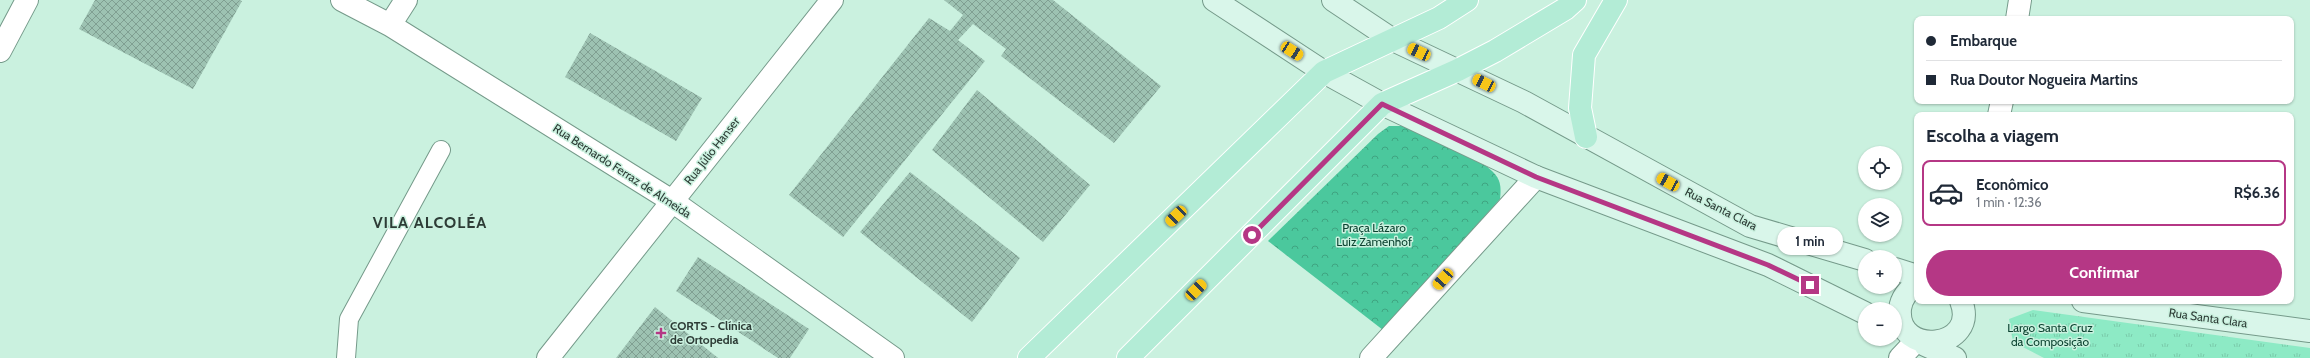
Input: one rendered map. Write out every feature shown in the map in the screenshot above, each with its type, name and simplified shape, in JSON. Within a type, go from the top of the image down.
[{"type":"main road","points":[[1214,0],[1324,72],[1382,104],[1536,177],[1768,265],[1858,310]]},
{"type":"main road","name":"Rua Santa Clara","points":[[1333,0],[1393,40],[1524,102],[1750,226],[1858,258]]},
{"type":"main road","points":[[1029,358],[1324,72],[1440,18],[1467,0]]},
{"type":"main road","points":[[1128,358],[1382,104],[1458,70],[1496,51],[1565,9],[1575,0]]},
{"type":"main road","points":[[1586,137],[1580,108],[1584,55],[1616,0]]},
{"type":"main road","points":[[1902,271],[1914,275]]},
{"type":"main road","points":[[1914,287],[1906,294],[1901,304],[1902,325],[1911,337],[1955,358]]},
{"type":"main road","points":[[1911,337],[1936,345],[1954,335],[1960,327],[1963,304]]},
{"type":"main road","name":"Rua Santa Clara","points":[[2106,304],[2310,331]]},
{"type":"street","points":[[0,51],[27,0]]},
{"type":"street","name":"Rua Bernardo Ferraz de Almeida","points":[[342,0],[390,25],[672,201],[893,358]]},
{"type":"street","points":[[390,25],[406,0]]},
{"type":"street","name":"Rua Júlio Hanser","points":[[548,358],[832,0]]},
{"type":"street","points":[[2017,16],[2020,0]]},
{"type":"street","points":[[1371,358],[1536,177]]},
{"type":"street","points":[[1900,358],[1911,337]]},
{"type":"lane","points":[[346,358],[349,319],[441,150]]},
{"type":"green space","name":"Praça Lázaro Luiz Zamenhof","points":[[1389,126],[1403,126],[1486,166],[1497,176],[1501,193],[1500,199],[1383,330],[1268,241],[1378,134]]},
{"type":"green space","name":"Largo Santa Cruz da Composição","points":[[2033,310],[2310,348],[2310,358],[2044,358],[2013,342],[2009,319]]},
{"type":"building","points":[[95,0],[242,1],[193,89],[79,29]]},
{"type":"building","points":[[944,0],[1053,0],[1161,86],[1114,143],[1001,56],[1006,49],[973,24],[958,40],[985,61],[843,237],[789,195],[929,18],[950,31],[963,15]]},
{"type":"building","points":[[590,33],[702,98],[676,141],[565,77]]},
{"type":"building","points":[[977,90],[1090,185],[1043,242],[932,150]]},
{"type":"building","points":[[910,172],[1020,258],[972,322],[860,232]]},
{"type":"building","points":[[698,257],[809,329],[790,358],[778,358],[676,291]]},
{"type":"building","name":"CORTS - Clínica de Ortopedia","points":[[655,307],[718,358],[616,358]]},
{"type":"place","name":"CORTS - Clínica de Ortopedia","points":[[661,333]]},
{"type":"district","name":"VILA ALCOLÉA","points":[[430,222]]},
{"type":"route","points":[[1252,235],[1382,104],[1536,177],[1768,265],[1810,285]]}]
